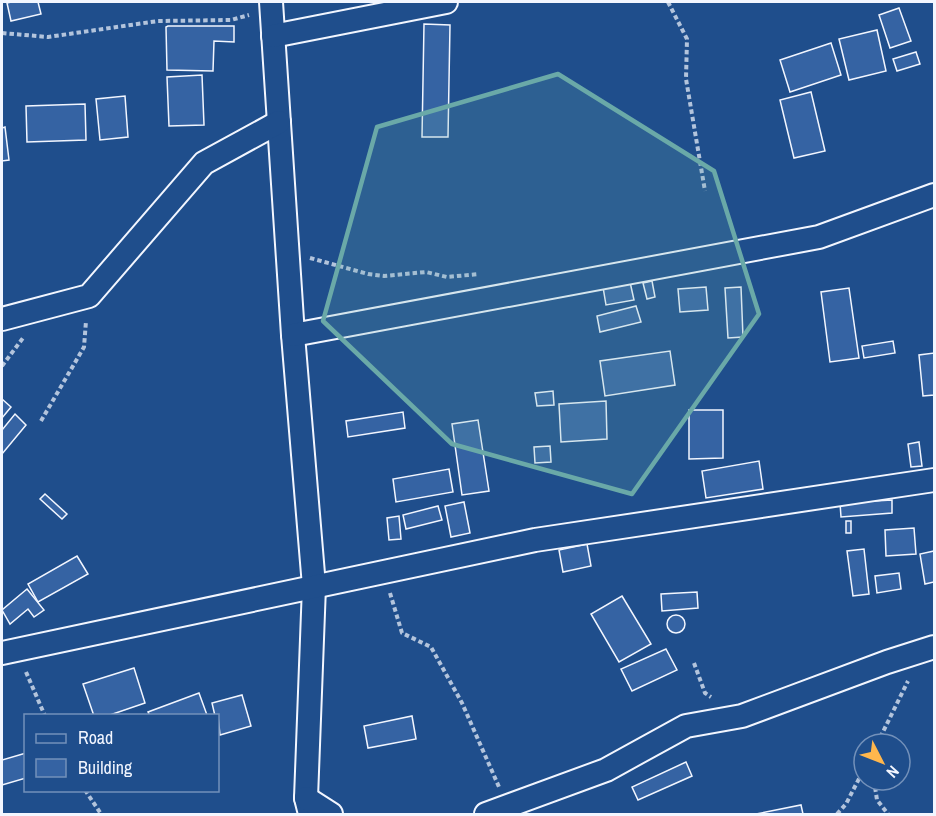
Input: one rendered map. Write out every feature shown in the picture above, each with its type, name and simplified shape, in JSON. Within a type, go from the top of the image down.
[{"type":"street","points":[[273,36],[446,2]]},
{"type":"street","points":[[271,3],[293,335],[315,586],[308,806]]},
{"type":"street","points":[[2,319],[89,296],[204,163],[279,122]]},
{"type":"street","points":[[293,335],[819,237],[934,195]]},
{"type":"street","points":[[9,651],[535,540],[934,480]]},
{"type":"street","points":[[486,814],[606,770],[686,726],[742,716],[929,649]]},
{"type":"street","points":[[290,814],[308,806],[331,814]]},
{"type":"path","points":[[668,2],[687,39],[686,79],[705,191]]},
{"type":"path","points":[[2,33],[48,37],[158,21],[231,20],[252,14],[271,3]]},
{"type":"path","points":[[287,246],[303,256],[368,274],[384,276],[426,272],[447,277],[485,274]]},
{"type":"path","points":[[41,421],[84,347],[89,296]]},
{"type":"path","points":[[383,572],[402,633],[431,647],[462,703],[508,807]]},
{"type":"path","points":[[884,732],[929,649]]},
{"type":"path","points":[[9,651],[44,714]]},
{"type":"path","points":[[694,663],[705,693],[742,716]]},
{"type":"path","points":[[86,792],[101,814]]},
{"type":"path","points":[[837,814],[852,792]]},
{"type":"path","points":[[876,792],[877,800],[888,814]]},
{"type":"highlighted area","points":[[558,74],[714,171],[759,314],[632,494],[452,444],[323,321],[377,127]]},
{"type":"building","points":[[38,2],[41,14],[11,21],[7,3]]},
{"type":"building","points":[[899,8],[911,41],[890,48],[879,15]]},
{"type":"building","points":[[424,24],[450,25],[448,137],[422,137]]},
{"type":"building","points":[[234,26],[234,42],[214,41],[213,71],[167,70],[166,27]]},
{"type":"building","points":[[877,30],[886,71],[849,80],[839,39]]},
{"type":"building","points":[[831,43],[841,75],[790,92],[780,60]]},
{"type":"building","points":[[916,52],[920,64],[897,71],[893,59]]},
{"type":"building","points":[[202,75],[204,125],[169,126],[167,77]]},
{"type":"building","points":[[811,92],[825,151],[794,158],[780,100]]},
{"type":"building","points":[[125,96],[128,137],[100,140],[96,99]]},
{"type":"building","points":[[85,104],[86,140],[27,142],[26,106]]},
{"type":"building","points":[[5,127],[9,160],[2,161],[2,128]]},
{"type":"building","points":[[652,281],[655,297],[647,299],[643,283]]},
{"type":"building","points":[[630,282],[634,300],[606,305],[603,287]]},
{"type":"building","points":[[706,287],[708,310],[680,312],[678,289]]},
{"type":"building","points":[[741,287],[743,337],[728,338],[725,288]]},
{"type":"building","points":[[849,288],[859,358],[830,362],[821,292]]},
{"type":"building","points":[[636,306],[641,322],[600,332],[597,316]]},
{"type":"building","points":[[893,341],[895,353],[864,358],[862,346]]},
{"type":"building","points":[[670,351],[675,385],[605,396],[600,361]]},
{"type":"building","points":[[934,353],[934,395],[923,396],[919,355]]},
{"type":"building","points":[[553,391],[554,405],[537,406],[535,393]]},
{"type":"building","points":[[2,399],[11,407],[2,418]]},
{"type":"building","points":[[606,401],[607,439],[561,442],[559,404]]},
{"type":"building","points":[[689,410],[723,410],[723,458],[689,459]]},
{"type":"building","points":[[403,412],[405,428],[348,437],[346,421]]},
{"type":"building","points":[[15,414],[26,425],[2,454],[2,430]]},
{"type":"building","points":[[478,420],[489,491],[462,495],[452,424]]},
{"type":"building","points":[[919,442],[922,466],[911,467],[908,444]]},
{"type":"building","points":[[550,446],[551,462],[535,463],[534,447]]},
{"type":"building","points":[[759,461],[763,489],[706,498],[702,471]]},
{"type":"building","points":[[449,469],[453,492],[396,502],[393,479]]},
{"type":"building","points":[[45,494],[67,514],[62,519],[40,499]]},
{"type":"building","points":[[892,500],[892,513],[841,517],[840,503]]},
{"type":"building","points":[[464,502],[470,533],[451,537],[445,506]]},
{"type":"building","points":[[438,506],[442,520],[406,529],[403,515]]},
{"type":"building","points":[[399,516],[401,539],[389,540],[387,518]]},
{"type":"building","points":[[846,521],[851,521],[851,533],[846,533]]},
{"type":"building","points":[[914,528],[916,554],[886,556],[885,530]]},
{"type":"building","points":[[587,544],[591,566],[563,572],[559,550]]},
{"type":"building","points":[[864,549],[869,594],[853,596],[847,551]]},
{"type":"building","points":[[934,551],[934,582],[925,584],[920,554]]},
{"type":"building","points":[[77,556],[88,574],[38,602],[28,584]]},
{"type":"building","points":[[899,573],[901,589],[877,593],[875,576]]},
{"type":"building","points":[[27,589],[44,610],[34,617],[28,609],[10,624],[2,610]]},
{"type":"building","points":[[697,592],[698,608],[662,611],[661,594]]},
{"type":"building","points":[[622,596],[651,644],[619,662],[591,614]]},
{"type":"building","points":[[676,615],[682,618],[685,624],[682,630],[676,633],[670,630],[667,624],[670,618]]},
{"type":"building","points":[[666,649],[677,670],[632,691],[621,669]]},
{"type":"building","points":[[134,668],[145,703],[113,714],[93,714],[83,684]]},
{"type":"building","points":[[199,693],[207,714],[149,714],[148,712]]},
{"type":"building","points":[[242,695],[251,726],[220,735],[219,714],[215,714],[212,703]]},
{"type":"building","points":[[412,716],[416,739],[368,748],[364,726]]},
{"type":"building","points":[[24,754],[24,779],[2,785],[2,760]]},
{"type":"building","points":[[686,762],[692,776],[638,800],[632,787]]},
{"type":"building","points":[[801,805],[803,814],[756,814]]}]
